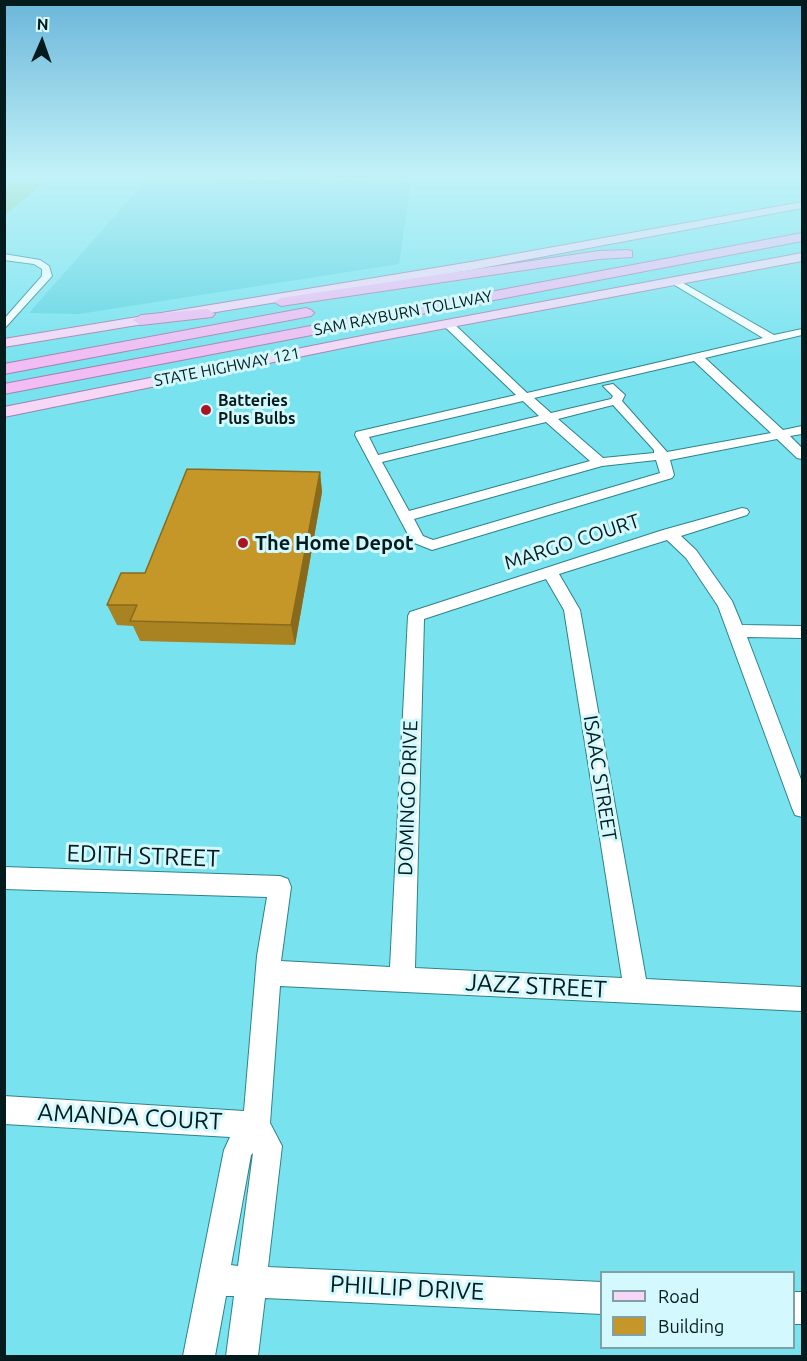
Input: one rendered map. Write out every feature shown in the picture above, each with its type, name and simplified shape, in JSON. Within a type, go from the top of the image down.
[{"type":"highway","name":"SAM RAYBURN TOLLWAY","points":[[4,389],[802,237]]},
{"type":"highway","name":"SAM RAYBURN TOLLWAY","points":[[4,369],[633,253],[599,255],[178,318],[141,320]]},
{"type":"highway","points":[[280,357],[306,346],[577,284],[623,271]]},
{"type":"main road","points":[[4,343],[471,266],[631,237]]},
{"type":"main road","name":"STATE HIGHWAY 121","points":[[4,412],[801,257]]},
{"type":"street","points":[[4,257],[37,262],[46,268],[47,276],[4,326]]},
{"type":"street","points":[[676,282],[772,339]]},
{"type":"street","points":[[448,324],[547,417],[600,462]]},
{"type":"street","points":[[616,401],[660,449],[668,471],[667,475],[432,545],[417,538],[361,435],[802,332]]},
{"type":"street","points":[[697,357],[802,455]]},
{"type":"street","points":[[609,386],[619,395],[616,401]]},
{"type":"street","points":[[374,460],[616,401]]},
{"type":"street","points":[[406,517],[600,462],[628,457],[661,457],[711,450],[802,430]]},
{"type":"street","name":"MARGO COURT","points":[[416,616],[430,609],[668,533],[742,512]]},
{"type":"street","points":[[668,533],[691,554],[717,588],[796,774],[802,808]]},
{"type":"street","name":"ISAAC STREET","points":[[550,572],[572,610],[636,991]]},
{"type":"street","name":"DOMINGO DRIVE","points":[[402,979],[416,616]]},
{"type":"street","points":[[737,631],[802,632]]},
{"type":"street","name":"EDITH STREET","points":[[4,878],[280,887],[268,972]]},
{"type":"street","points":[[200,1356],[212,1281],[238,1150],[256,1125],[268,972]]},
{"type":"street","name":"JAZZ STREET","points":[[268,972],[802,999]]},
{"type":"street","name":"AMANDA COURT","points":[[4,1110],[256,1125]]},
{"type":"street","points":[[242,1356],[268,1146],[256,1125]]},
{"type":"street","name":"PHILLIP DRIVE","points":[[212,1281],[600,1298]]},
{"type":"shaded area","points":[[96,237],[403,237],[399,264],[79,314],[29,313]]},
{"type":"building","name":"The Home Depot","points":[[187,469],[320,472],[291,625],[130,621],[137,605],[107,605],[121,573],[145,573]]},
{"type":"place","name":"Batteries Plus Bulbs","points":[[206,410]]},
{"type":"place","name":"The Home Depot","points":[[243,543]]}]
